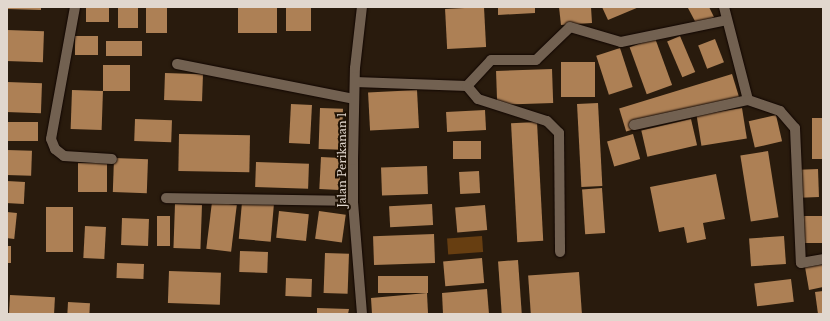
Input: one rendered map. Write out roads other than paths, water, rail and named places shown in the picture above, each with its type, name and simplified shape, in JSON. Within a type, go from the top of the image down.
[{"type":"street","points":[[75,7],[51,139],[55,149],[64,156],[112,159]]},
{"type":"street","name":"Jalan Perikanan 1","points":[[362,7],[354,99],[354,201],[362,314]]},
{"type":"street","points":[[724,7],[748,100]]},
{"type":"street","points":[[467,86],[491,60],[536,60],[570,27],[621,42],[727,20]]},
{"type":"street","points":[[177,64],[354,99]]},
{"type":"street","points":[[355,82],[467,86],[478,99],[547,121],[559,133],[560,252]]},
{"type":"street","points":[[634,125],[748,100],[780,110],[795,128],[801,263],[823,259]]},
{"type":"street","points":[[166,198],[354,201]]}]
